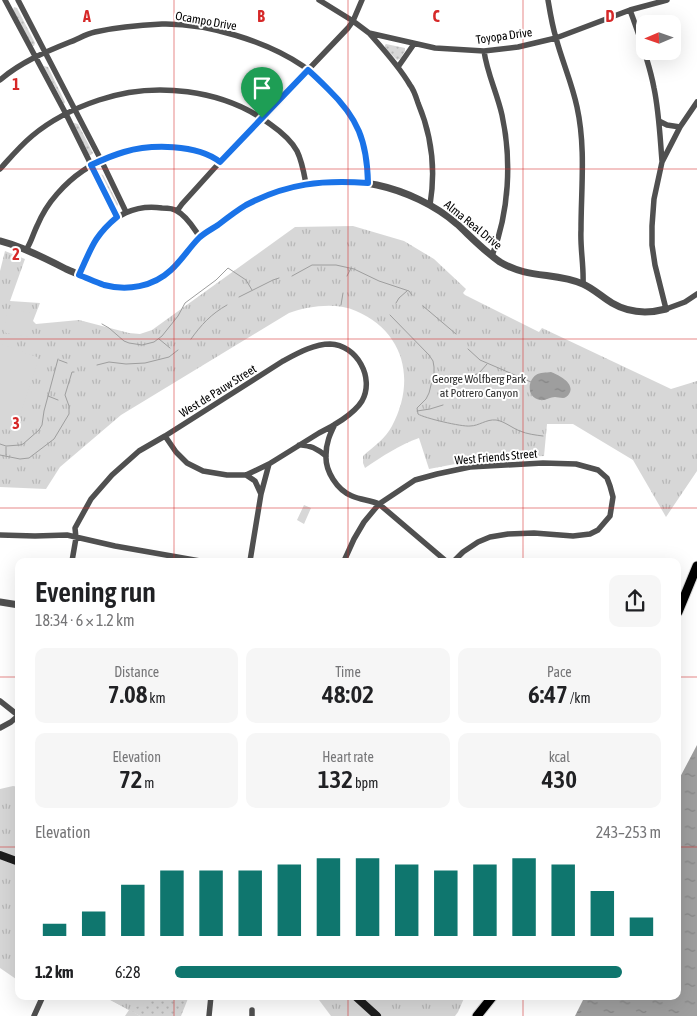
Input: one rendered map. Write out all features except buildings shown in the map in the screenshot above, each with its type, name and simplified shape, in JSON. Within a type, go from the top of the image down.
[{"type":"highway","points":[[681,605],[697,566]]},
{"type":"highway","points":[[476,1016],[490,1000]]},
{"type":"main road","points":[[0,855],[15,861]]},
{"type":"main road","points":[[359,1000],[377,1016]]},
{"type":"street","points":[[18,0],[126,212]]},
{"type":"street","name":"Toyopa Drive","points":[[319,0],[370,33],[435,48],[484,51],[518,47],[556,38],[630,10],[667,0]]},
{"type":"street","points":[[177,210],[353,21],[362,0]]},
{"type":"street","points":[[548,0],[556,38],[572,84],[582,132],[584,159],[580,232],[582,284]]},
{"type":"street","points":[[3,1],[66,114],[117,217]]},
{"type":"street","points":[[630,10],[645,53],[654,87],[662,162]]},
{"type":"street","name":"Ocampo Drive","points":[[0,80],[35,56],[93,33],[128,27],[164,24],[192,26],[235,35],[260,44],[308,70],[341,101],[356,123],[362,138],[366,154],[368,183]]},
{"type":"street","points":[[370,33],[411,86],[423,115],[431,145],[433,172],[430,205]]},
{"type":"street","points":[[398,67],[414,44]]},
{"type":"street","points":[[484,51],[502,114],[508,160],[506,204],[492,256]]},
{"type":"street","points":[[0,169],[33,136],[66,114],[113,95],[143,90],[169,90],[210,96],[248,110],[262,118],[280,131],[297,150],[306,184]]},
{"type":"street","points":[[697,102],[680,127],[662,162],[654,199],[652,226],[655,265],[666,309],[685,302],[697,294]]},
{"type":"street","points":[[659,121],[667,125],[680,127]]},
{"type":"street","points":[[26,250],[31,243],[41,217],[56,194],[68,181],[101,160],[126,151],[154,147],[192,150],[208,155],[220,162]]},
{"type":"street","name":"Alma Real Drive","points":[[0,241],[26,250],[102,284],[117,288],[132,288],[148,284],[160,278],[171,270],[200,237],[244,206],[256,200],[288,188],[306,184],[326,182],[368,183],[408,195],[430,205],[456,223],[500,262],[521,271],[582,284],[598,292],[611,302],[631,311],[650,312],[666,309]]},
{"type":"street","points":[[79,275],[97,236],[106,226],[126,212],[145,207],[177,210],[187,219],[200,237]]},
{"type":"street","name":"West de Pauw Street","points":[[75,528],[91,498],[112,475],[139,451],[284,361],[300,352],[331,344],[341,347],[356,357],[362,366],[366,384],[366,393],[358,407],[335,424],[269,464],[246,475]]},
{"type":"street","points":[[335,424],[329,436],[324,455],[334,482],[350,496],[379,504],[442,558]]},
{"type":"street","points":[[165,436],[176,452],[187,462],[202,471],[226,476],[246,475],[255,481],[261,494]]},
{"type":"street","points":[[299,445],[308,445],[324,455]]},
{"type":"street","name":"West Friends Street","points":[[345,558],[364,522],[379,504],[415,480],[470,468],[543,463],[576,464],[598,470],[607,478],[613,498],[610,516],[598,530],[590,534],[573,536],[534,533],[490,537],[478,542],[457,558]]},
{"type":"street","points":[[250,558],[261,494],[269,464]]},
{"type":"street","points":[[67,535],[75,528]]},
{"type":"street","points":[[73,558],[76,538],[75,528]]},
{"type":"street","points":[[0,535],[67,535],[183,558]]},
{"type":"street","points":[[0,602],[15,604]]},
{"type":"street","points":[[0,702],[15,713]]},
{"type":"street","points":[[0,728],[15,718]]},
{"type":"street","points":[[34,1016],[41,1000]]},
{"type":"street","points":[[208,1016],[210,1000]]},
{"type":"green space","points":[[14,7],[17,8],[35,43],[34,46],[32,46],[13,10]]},
{"type":"green space","points":[[386,44],[405,48],[400,59],[397,60],[385,48]]},
{"type":"green space","points":[[44,67],[48,67],[65,102],[64,104]]},
{"type":"green space","points":[[74,123],[78,124],[93,153],[91,155],[89,155]]},
{"type":"green space","points":[[100,174],[103,175],[118,204],[117,207],[99,176]]},
{"type":"green space","name":"George Wolfberg Park at Potrero Canyon","points":[[353,226],[404,241],[434,259],[466,289],[463,293],[465,295],[539,332],[542,328],[671,389],[697,381],[697,471],[666,517],[633,460],[573,424],[547,424],[544,456],[476,460],[429,469],[419,438],[398,447],[365,468],[363,456],[386,434],[392,426],[399,409],[404,375],[401,360],[395,345],[386,332],[373,320],[348,308],[331,306],[305,308],[289,313],[121,415],[60,467],[46,489],[0,487],[0,271],[5,251],[25,259],[10,301],[40,303],[33,321],[36,324],[79,320],[140,334],[152,330],[295,227]]},
{"type":"green space","points":[[7,309],[33,313],[30,337],[6,333],[4,330]]},
{"type":"green space","points":[[0,344],[37,357],[38,362],[16,428],[11,431],[0,427]]},
{"type":"green space","points":[[304,505],[311,508],[304,524],[297,520]]},
{"type":"green space","points":[[15,786],[15,978],[0,968],[0,789]]},
{"type":"green space","points":[[110,1000],[187,1000],[181,1016],[140,1016]]},
{"type":"green space","points":[[110,1000],[152,1000],[130,1010],[140,1016],[125,1016],[129,1010]]},
{"type":"green space","points":[[319,1000],[463,1000],[455,1016],[331,1016]]},
{"type":"water","points":[[551,372],[562,377],[568,383],[571,390],[569,394],[564,398],[536,399],[531,393],[531,381],[538,374]]},
{"type":"water","points":[[697,745],[697,1016],[575,1016],[583,1000],[681,1000],[681,775]]},
{"type":"waterway","points":[[292,276],[312,265],[336,265],[354,269],[379,281],[409,291],[412,295]]},
{"type":"waterway","points":[[102,324],[124,341],[142,345],[154,342],[162,336],[178,316],[185,303],[216,280],[228,268],[246,280],[252,290]]},
{"type":"waterway","points":[[347,276],[351,268]]},
{"type":"waterway","points":[[239,297],[279,278]]},
{"type":"waterway","points":[[396,303],[407,291]]},
{"type":"waterway","points":[[341,305],[343,293]]},
{"type":"waterway","points":[[191,339],[207,320],[227,305]]},
{"type":"waterway","points":[[423,306],[456,334]]},
{"type":"waterway","points":[[390,315],[433,361],[434,373],[429,393],[417,408],[418,414],[435,420],[466,426],[496,420],[517,430],[543,436]]},
{"type":"waterway","points":[[159,339],[170,348]]},
{"type":"waterway","points":[[468,349],[480,360],[531,382]]},
{"type":"waterway","points":[[97,365],[109,362],[126,364],[145,363],[169,357],[178,350]]},
{"type":"waterway","points":[[0,444],[6,446],[23,444],[39,430],[42,425],[58,359]]},
{"type":"waterway","points":[[59,360],[67,363]]},
{"type":"waterway","points":[[475,375],[487,364]]},
{"type":"waterway","points":[[0,455],[20,459],[29,458],[54,439],[69,414],[69,406],[65,395],[72,372],[74,372]]},
{"type":"waterway","points":[[48,396],[58,400]]},
{"type":"waterway","points":[[417,411],[443,405]]},
{"type":"waterway","points":[[6,447],[6,455]]},
{"type":"route","points":[[308,70],[341,101],[356,123],[366,154],[368,183],[326,182],[306,184],[263,197],[244,206],[200,237],[171,270],[148,284],[132,288],[117,288],[79,275],[97,236],[117,217],[91,165],[126,151],[154,147],[192,150],[213,157],[220,162],[262,118],[308,70]]}]
